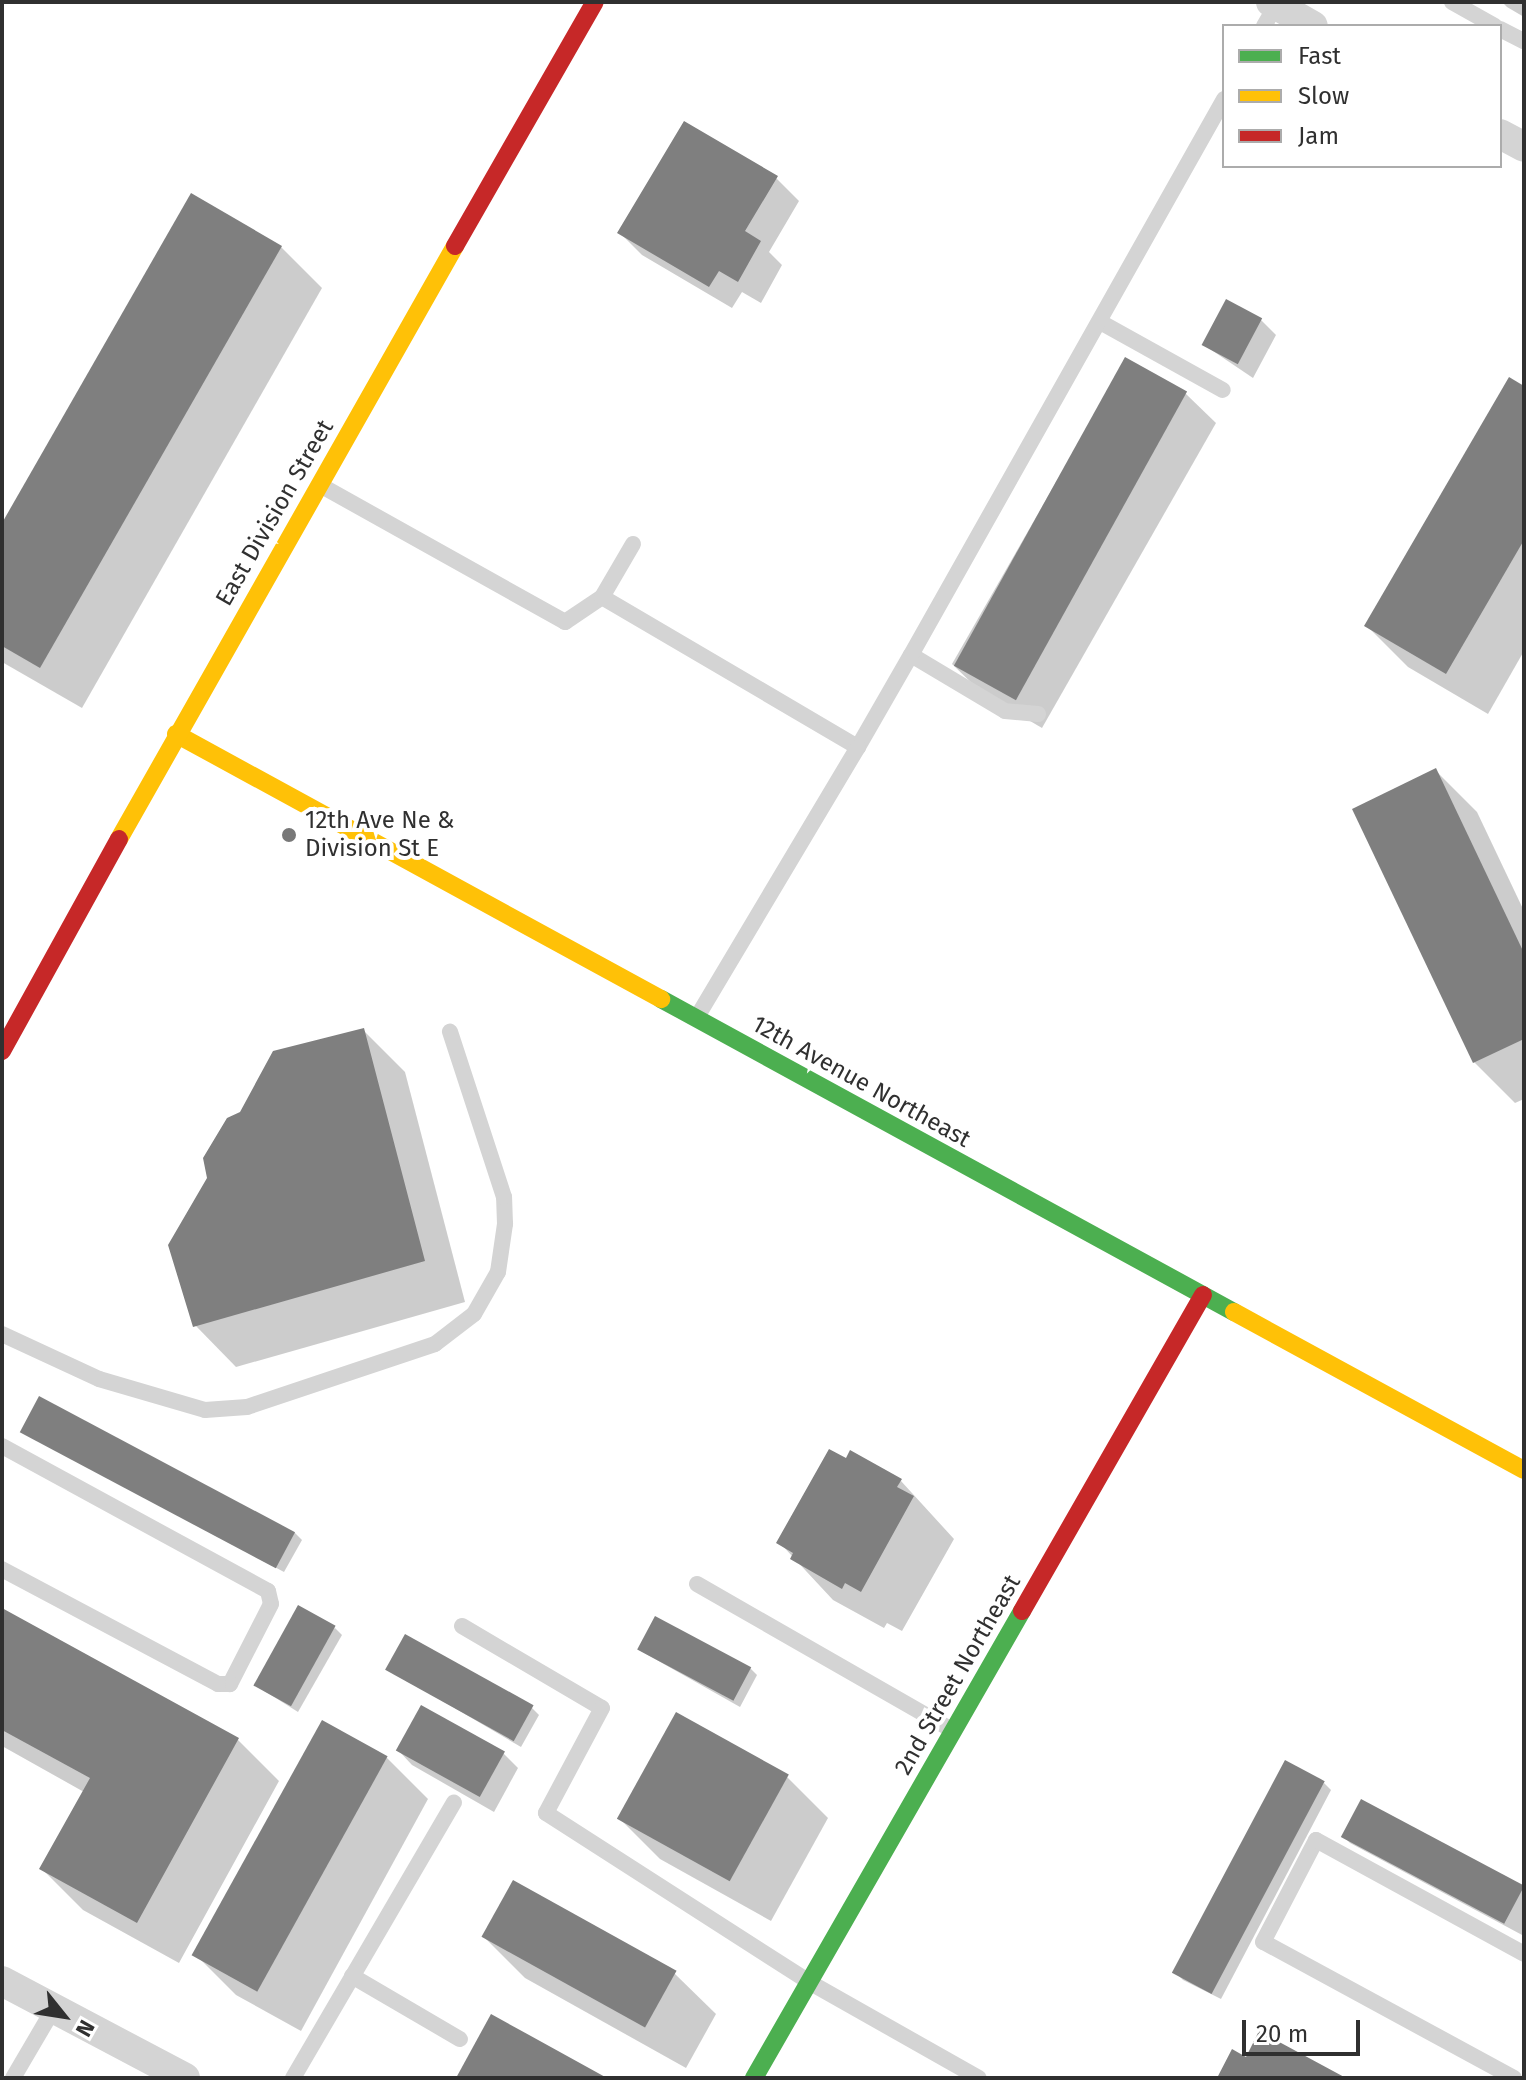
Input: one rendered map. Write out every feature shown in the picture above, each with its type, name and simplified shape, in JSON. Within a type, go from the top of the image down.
[{"type":"street","name":"East Division Street","points":[[2,1051],[176,734],[595,2]]},
{"type":"street","points":[[1270,11],[1307,24]]},
{"type":"street","points":[[1502,135],[1524,147]]},
{"type":"street","name":"12th Avenue Northeast","points":[[176,734],[1524,1470]]},
{"type":"street","name":"2nd Street Northeast","points":[[754,2078],[1203,1295]]},
{"type":"street","points":[[2,1981],[185,2078]]},
{"type":"lane","points":[[1452,2],[1492,24]]},
{"type":"lane","points":[[1502,30],[1524,41]]},
{"type":"lane","points":[[696,1019],[858,747],[1102,323],[1222,103]]},
{"type":"lane","points":[[1102,323],[1223,390]]},
{"type":"lane","points":[[319,484],[565,622],[602,597],[633,544]]},
{"type":"lane","points":[[602,597],[858,747]]},
{"type":"lane","points":[[911,655],[1005,711],[1038,714]]},
{"type":"lane","points":[[2,1334],[99,1379],[205,1410],[247,1407],[435,1344],[474,1314],[498,1272],[505,1224],[504,1197],[450,1032]]},
{"type":"lane","points":[[2,1446],[268,1591],[271,1604],[230,1684],[218,1684],[2,1569]]},
{"type":"lane","points":[[697,1584],[953,1731]]},
{"type":"lane","points":[[462,1626],[602,1708],[546,1813],[809,1982],[979,2078]]},
{"type":"lane","points":[[293,2078],[454,1803]]},
{"type":"lane","points":[[1514,2078],[1263,1942],[1316,1840],[1524,1954]]},
{"type":"lane","points":[[352,1976],[460,2039]]},
{"type":"lane","points":[[13,2078],[54,2008]]},
{"type":"building","points":[[684,121],[778,176],[745,231],[761,241],[738,282],[719,271],[709,287],[617,233]]},
{"type":"building","points":[[191,193],[282,246],[40,668],[2,646],[2,523]]},
{"type":"building","points":[[1226,299],[1262,318],[1238,364],[1202,345]]},
{"type":"building","points":[[1125,357],[1187,391],[1016,700],[954,666]]},
{"type":"building","points":[[1509,377],[1524,386],[1524,540],[1446,674],[1364,626]]},
{"type":"building","points":[[1436,768],[1524,953],[1524,1039],[1473,1063],[1352,809]]},
{"type":"building","points":[[364,1028],[425,1261],[193,1327],[168,1245],[207,1178],[203,1158],[227,1118],[240,1112],[273,1051]]},
{"type":"building","points":[[39,1396],[295,1532],[276,1568],[20,1432]]},
{"type":"building","points":[[829,1449],[846,1458],[850,1450],[902,1479],[897,1487],[914,1496],[861,1592],[845,1583],[842,1589],[790,1559],[793,1553],[776,1543]]},
{"type":"building","points":[[298,1605],[336,1626],[291,1706],[253,1685]]},
{"type":"building","points":[[2,1608],[239,1738],[137,1923],[39,1869],[90,1778],[2,1730]]},
{"type":"building","points":[[655,1616],[751,1667],[733,1701],[637,1650]]},
{"type":"building","points":[[405,1634],[534,1705],[514,1741],[385,1670]]},
{"type":"building","points":[[421,1705],[505,1752],[480,1797],[396,1750]]},
{"type":"building","points":[[676,1712],[789,1775],[730,1881],[617,1819]]},
{"type":"building","points":[[322,1720],[388,1756],[257,1992],[192,1955]]},
{"type":"building","points":[[1285,1760],[1325,1781],[1212,1994],[1172,1973]]},
{"type":"building","points":[[1361,1799],[1524,1886],[1504,1924],[1341,1837]]},
{"type":"building","points":[[513,1880],[677,1971],[645,2028],[481,1937]]},
{"type":"building","points":[[491,2014],[607,2078],[456,2078]]},
{"type":"building","points":[[1259,2031],[1346,2078],[1217,2078],[1232,2049],[1246,2057]]},
{"type":"traffic: fast","points":[[661,999],[1234,1312]]},
{"type":"traffic: fast","points":[[754,2078],[1022,1611]]},
{"type":"traffic: slow","points":[[119,839],[455,246]]},
{"type":"traffic: slow","points":[[176,734],[661,999]]},
{"type":"traffic: slow","points":[[1234,1312],[1524,1470]]},
{"type":"traffic: jam","points":[[455,246],[595,2]]},
{"type":"traffic: jam","points":[[2,1051],[119,839]]},
{"type":"traffic: jam","points":[[1022,1611],[1203,1295]]},
{"type":"place","name":"12th Ave Ne & Division St E","points":[[289,835]]}]
